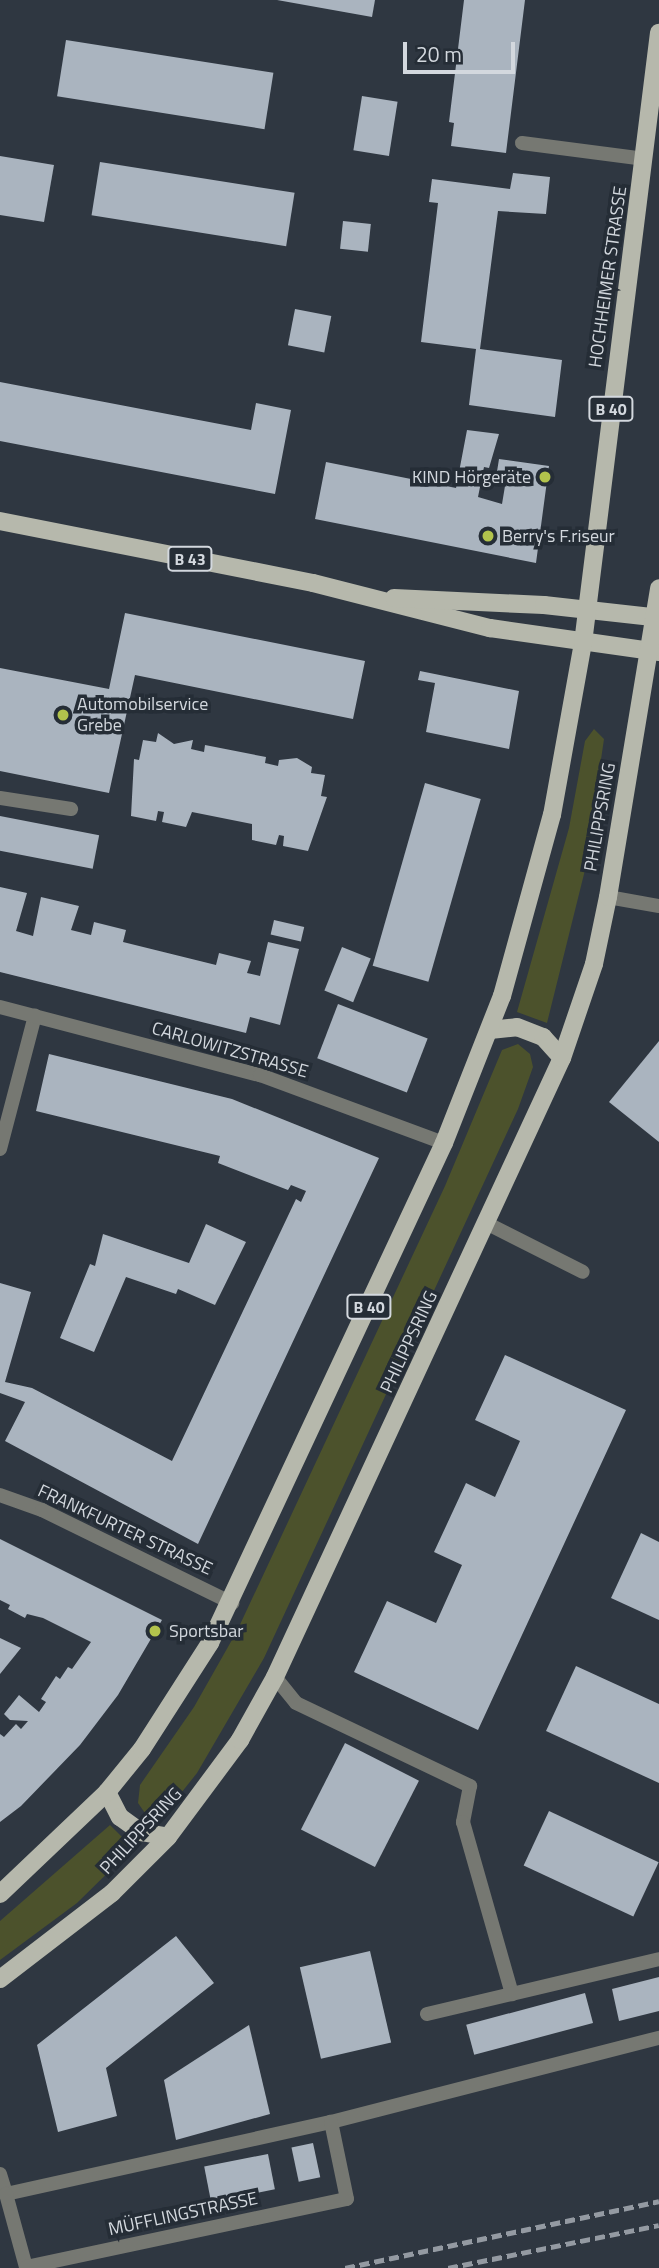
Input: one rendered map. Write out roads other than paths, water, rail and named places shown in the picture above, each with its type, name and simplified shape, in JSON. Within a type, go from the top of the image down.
[{"type":"main road","name":"HOCHHEIMER STRASSE","points":[[588,609],[659,33]]},
{"type":"main road","name":"B 43","points":[[0,521],[380,598],[490,628],[654,652]]},
{"type":"main road","points":[[657,618],[659,588]]},
{"type":"main road","name":"B 43","points":[[380,598],[429,597],[588,609],[657,618]]},
{"type":"main road","name":"B 40","points":[[0,1894],[107,1792],[178,1698],[232,1603],[444,1143],[490,1030],[533,892],[588,609]]},
{"type":"main road","name":"PHILIPPSRING","points":[[0,1979],[112,1894],[168,1837],[240,1740],[275,1677],[488,1224],[562,1058],[594,964],[654,652],[657,618]]},
{"type":"main road","points":[[490,1030],[517,1027],[543,1037],[562,1058]]},
{"type":"main road","points":[[107,1792],[120,1817],[141,1832],[168,1837]]},
{"type":"street","points":[[522,143],[645,159]]},
{"type":"street","points":[[0,798],[71,809]]},
{"type":"street","points":[[608,897],[659,906]]},
{"type":"street","name":"CARLOWITZSTRASSE","points":[[0,1007],[260,1075],[444,1143]]},
{"type":"street","points":[[0,1149],[35,1016]]},
{"type":"street","points":[[488,1224],[583,1272]]},
{"type":"street","name":"FRANKFURTER STRASSE","points":[[0,1495],[42,1510],[232,1603]]},
{"type":"street","points":[[275,1677],[296,1703],[470,1786],[463,1822],[512,1994]]},
{"type":"street","points":[[427,2014],[659,1959]]},
{"type":"street","points":[[6,2194],[331,2122],[659,2038]]},
{"type":"street","name":"MÜFFLINGSTRASSE","points":[[0,2174],[24,2268],[347,2199],[331,2122]]},
{"type":"railway","points":[[345,2268],[659,2201]]},
{"type":"railway","points":[[448,2268],[659,2225]]},
{"type":"place","name":"KIND Hörgeräte","points":[[545,477]]},
{"type":"place","name":"Berry's F.riseur","points":[[488,536]]},
{"type":"place","name":"Automobilservice Grebe","points":[[63,715]]},
{"type":"place","name":"Sportsbar","points":[[155,1631]]}]
